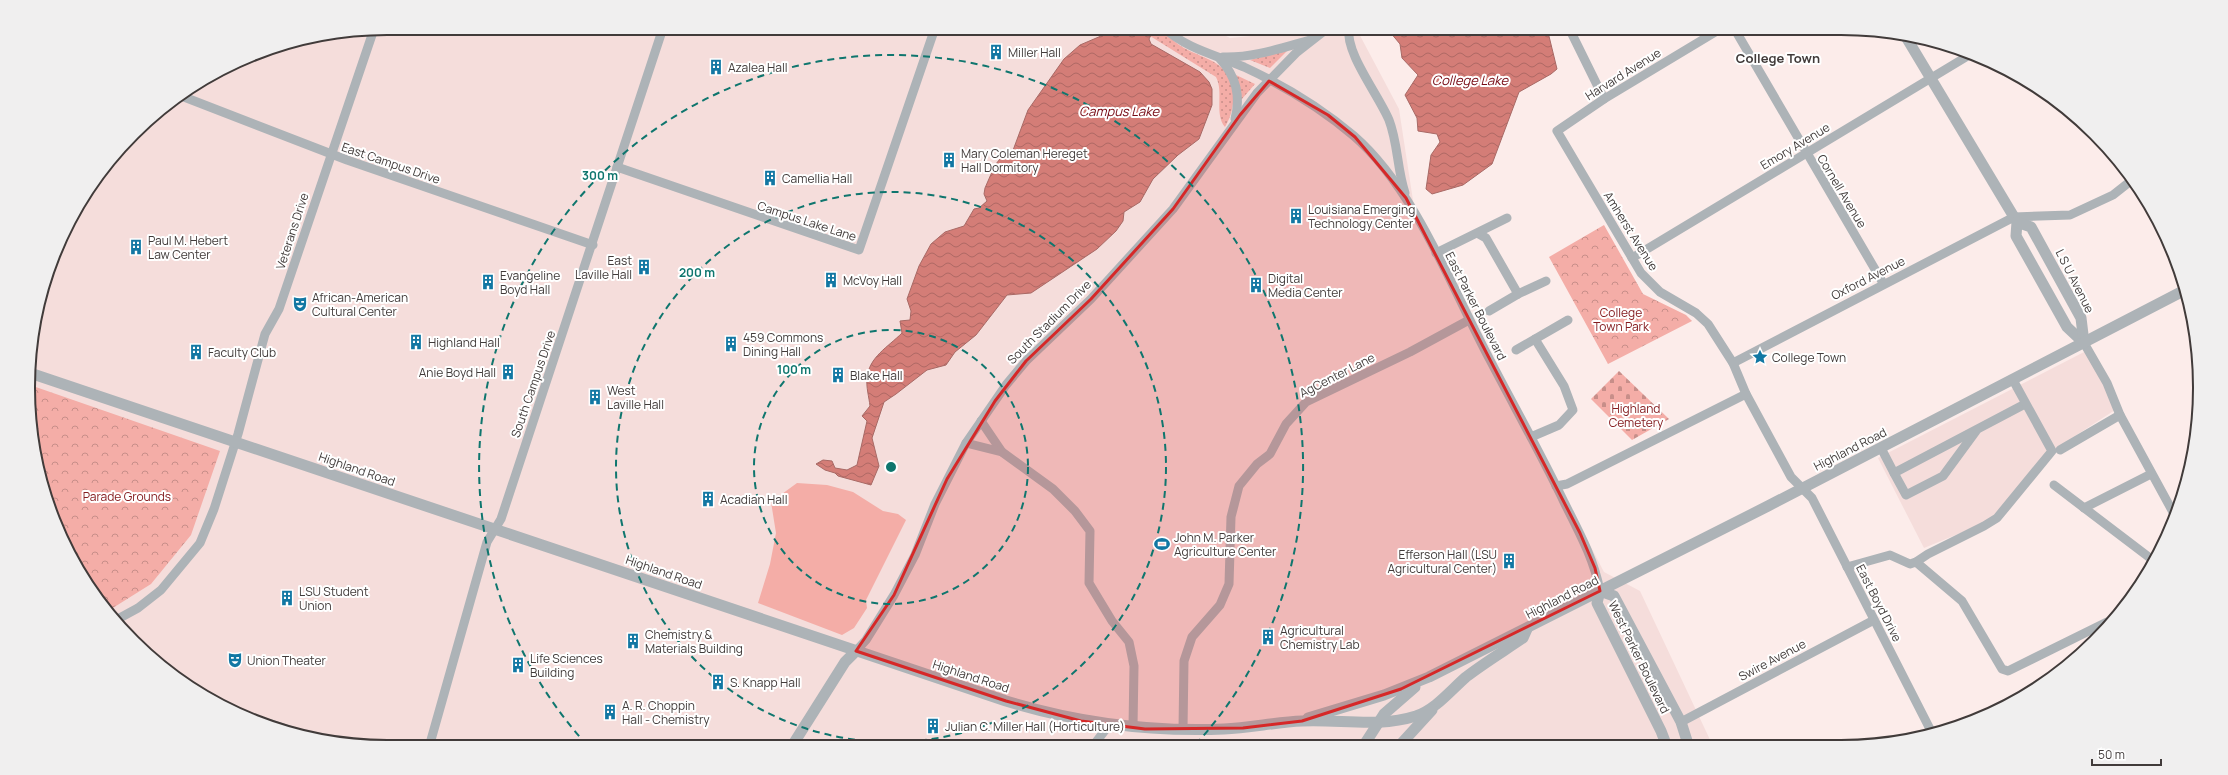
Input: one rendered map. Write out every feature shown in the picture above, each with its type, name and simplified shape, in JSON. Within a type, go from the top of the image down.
[{"type":"street","name":"South Campus Drive","points":[[431,740],[487,542],[501,519],[593,245],[661,35]]},
{"type":"street","name":"Campus Lake Lane","points":[[617,167],[859,250],[933,35]]},
{"type":"street","name":"East Parker Boulevard","points":[[1174,35],[1194,48],[1269,81],[1322,111],[1355,137],[1388,174],[1411,209],[1436,253],[1468,320],[1556,486],[1593,561],[1600,592]]},
{"type":"street","name":"South Stadium Drive","points":[[796,740],[845,662],[866,640],[894,595],[915,555],[935,504],[966,443],[981,421],[1026,361],[1091,299],[1173,209],[1196,180],[1234,122],[1269,81],[1296,53],[1318,35]]},
{"type":"street","points":[[1348,35],[1348,40],[1351,51],[1378,96],[1390,123],[1401,182],[1411,209]]},
{"type":"street","points":[[1572,35],[1604,99]]},
{"type":"street","name":"Harvard Avenue","points":[[1557,130],[1604,99],[1710,35]]},
{"type":"street","name":"Cornell Avenue","points":[[1738,35],[1806,154],[1883,283]]},
{"type":"street","name":"Veterans Drive","points":[[120,618],[138,608],[160,590],[200,543],[214,509],[236,441],[266,334],[278,309],[372,36]]},
{"type":"street","points":[[1217,57],[1236,57],[1266,52],[1313,39]]},
{"type":"street","points":[[1909,42],[2016,220],[2016,236],[2067,327],[2084,344],[2107,383],[2120,415],[2171,509]]},
{"type":"street","points":[[1217,57],[1228,68],[1236,85],[1238,109],[1234,122]]},
{"type":"street","name":"Emory Avenue","points":[[1632,258],[1964,58]]},
{"type":"street","name":"East Campus Drive","points":[[187,98],[331,154],[593,245]]},
{"type":"street","name":"Amherst Avenue","points":[[1557,130],[1632,258],[1649,283],[1666,295],[1696,312],[1708,324],[1733,363],[1746,394],[1790,477],[1802,489]]},
{"type":"street","points":[[2016,220],[2070,215],[2113,195],[2128,183]]},
{"type":"street","points":[[1436,253],[1479,234],[1507,218]]},
{"type":"street","name":"Oxford Avenue","points":[[1733,363],[1883,283],[2016,220]]},
{"type":"street","name":"L S U Avenue","points":[[2016,220],[2032,227],[2081,318],[2084,344]]},
{"type":"street","points":[[1479,234],[1486,238],[1518,294]]},
{"type":"street","points":[[1490,311],[1518,294],[1546,281]]},
{"type":"street","name":"Highland Road","points":[[1302,721],[1418,682],[1519,630],[1527,629],[2084,344],[2180,293]]},
{"type":"street","name":"AgCenter Lane","points":[[1182,729],[1186,654],[1192,637],[1220,604],[1230,584],[1231,517],[1239,486],[1257,464],[1270,454],[1286,424],[1306,402],[1410,352],[1468,320]]},
{"type":"street","points":[[1516,350],[1568,320]]},
{"type":"street","points":[[1531,437],[1559,425],[1573,410],[1564,386],[1535,339]]},
{"type":"street","name":"Highland Road","points":[[36,375],[1038,711],[1109,725],[1133,728],[1237,728],[1302,721],[1377,723],[1417,715],[1436,705],[1467,677],[1524,638],[1527,629]]},
{"type":"street","points":[[1847,567],[1890,555],[1910,564],[1997,518],[2052,451],[2013,380]]},
{"type":"street","points":[[1556,486],[1567,484],[1746,394]]},
{"type":"street","points":[[1894,473],[2025,404]]},
{"type":"street","points":[[2060,450],[2120,415]]},
{"type":"street","points":[[981,421],[1002,452],[1053,489],[1075,511],[1090,531],[1089,583],[1112,620],[1129,642],[1134,666],[1133,728]]},
{"type":"street","points":[[1881,448],[1906,495],[1943,476],[1977,429]]},
{"type":"street","points":[[966,443],[1002,452]]},
{"type":"street","points":[[2084,508],[2151,474]]},
{"type":"street","points":[[2054,485],[2149,558]]},
{"type":"street","name":"East Boyd Drive","points":[[1802,489],[1812,498],[1930,728]]},
{"type":"street","points":[[1916,562],[1962,601],[2002,669],[2008,670],[2102,625]]},
{"type":"street","name":"West Parker Boulevard","points":[[1664,740],[1597,603],[1600,592],[1614,596],[1681,722],[1687,740]]},
{"type":"street","name":"Swire Avenue","points":[[1681,722],[1874,620]]},
{"type":"street","points":[[1367,740],[1377,723],[1393,704],[1414,688],[1418,682]]},
{"type":"street","points":[[1404,740],[1436,705]]},
{"type":"street","points":[[1098,740],[1109,725]]},
{"type":"highlighted area","points":[[1269,81],[1328,115],[1355,137],[1406,198],[1580,533],[1595,568],[1600,591],[1401,689],[1302,721],[1243,728],[1145,729],[1081,721],[1006,701],[856,651],[894,595],[947,479],[995,401],[1026,361],[1091,299],[1173,209],[1240,115]]},
{"type":"shaded area","points":[[388,35],[1224,35],[1230,38],[1261,35],[1360,35],[1399,109],[1414,207],[1604,572],[1640,591],[1710,740],[388,740],[341,737],[296,728],[274,721],[232,704],[211,693],[192,681],[155,653],[122,620],[108,602],[82,564],[71,543],[47,479],[38,434],[36,411],[35,388],[38,341],[47,296],[71,232],[94,192],[122,155],[155,122],[192,94],[211,82],[253,62],[296,47],[341,38]]},
{"type":"shaded area","points":[[2088,350],[2115,410],[2052,451],[1997,518],[1924,548],[1878,458]]},
{"type":"green space","points":[[1166,35],[1184,48],[1205,57],[1224,70],[1229,77],[1233,93],[1232,111],[1225,127],[1220,116],[1219,89],[1216,77],[1150,36]]},
{"type":"green space","points":[[1288,50],[1270,68],[1250,60]]},
{"type":"green space","points":[[1236,75],[1255,84],[1241,100]]},
{"type":"green space","name":"College Town Park","points":[[1604,225],[1643,294],[1686,315],[1692,321],[1608,364],[1549,257]]},
{"type":"green space","name":"Highland Cemetery","points":[[1619,371],[1669,419],[1632,440],[1591,399]]},
{"type":"green space","name":"Parade Grounds","points":[[35,387],[220,451],[191,535],[151,584],[113,608],[82,564],[62,522],[47,479],[38,434]]},
{"type":"green space","points":[[797,483],[827,485],[853,492],[883,511],[898,514],[906,520],[866,600],[867,608],[854,628],[842,635],[758,603],[770,564],[776,533],[771,502]]},
{"type":"water","name":"Campus Lake","points":[[1151,35],[1149,39],[1151,44],[1200,72],[1209,82],[1212,89],[1212,105],[1199,139],[1178,155],[1153,179],[1140,202],[1124,212],[1123,221],[1116,231],[1097,249],[1031,293],[1007,295],[976,335],[955,352],[946,365],[927,370],[884,402],[872,438],[879,466],[871,485],[838,476],[816,464],[823,460],[832,461],[835,468],[847,470],[857,465],[867,421],[862,416],[870,406],[867,378],[871,364],[880,353],[902,333],[900,321],[910,320],[911,311],[907,299],[919,266],[931,244],[945,232],[964,226],[974,209],[979,208],[987,201],[984,194],[985,188],[995,165],[1000,159],[1012,153],[1028,110],[1064,59],[1080,45],[1101,36]]},
{"type":"water","name":"College Lake","points":[[1392,35],[1549,35],[1557,69],[1519,92],[1492,164],[1463,185],[1432,194],[1426,189],[1431,155],[1440,142],[1437,134],[1418,131],[1417,118],[1405,95],[1418,75],[1402,58],[1400,44]]},
{"type":"place","name":"Miller Hall","points":[[996,52]]},
{"type":"place","name":"Azalea Hall","points":[[716,67]]},
{"type":"place","name":"Mary Coleman Hereget Hall Dormitory","points":[[949,160]]},
{"type":"place","name":"Camellia Hall","points":[[770,178]]},
{"type":"place","name":"Louisiana Emerging Technology Center","points":[[1296,216]]},
{"type":"place","name":"Paul M. Hebert Law Center","points":[[136,247]]},
{"type":"place","name":"East Laville Hall","points":[[644,267]]},
{"type":"place","name":"McVoy Hall","points":[[831,280]]},
{"type":"place","name":"Evangeline Boyd Hall","points":[[488,282]]},
{"type":"place","name":"Digital Media Center","points":[[1256,285]]},
{"type":"place","name":"African-American Cultural Center","points":[[300,304]]},
{"type":"place","name":"Highland Hall","points":[[416,342]]},
{"type":"place","name":"459 Commons Dining Hall","points":[[731,344]]},
{"type":"place","name":"Faculty Club","points":[[196,352]]},
{"type":"place","name":"College Town","points":[[1760,357]]},
{"type":"place","name":"Anie Boyd Hall","points":[[508,372]]},
{"type":"place","name":"Blake Hall","points":[[838,375]]},
{"type":"place","name":"West Laville Hall","points":[[595,397]]},
{"type":"place","name":"Acadian Hall","points":[[708,499]]},
{"type":"place","name":"John M. Parker Agriculture Center","points":[[1162,544]]},
{"type":"place","name":"Efferson Hall (LSU Agricultural Center)","points":[[1509,561]]},
{"type":"place","name":"LSU Student Union","points":[[287,598]]},
{"type":"place","name":"Agricultural Chemistry Lab","points":[[1268,637]]},
{"type":"place","name":"Chemistry & Materials Building","points":[[633,641]]},
{"type":"place","name":"Union Theater","points":[[235,660]]},
{"type":"place","name":"Life Sciences Building","points":[[518,665]]},
{"type":"place","name":"S. Knapp Hall","points":[[718,682]]},
{"type":"place","name":"A. R. Choppin Hall - Chemistry","points":[[610,712]]},
{"type":"place","name":"Julian C. Miller Hall (Horticulture)","points":[[933,726]]},
{"type":"district","name":"College Town","points":[[1778,58]]}]
